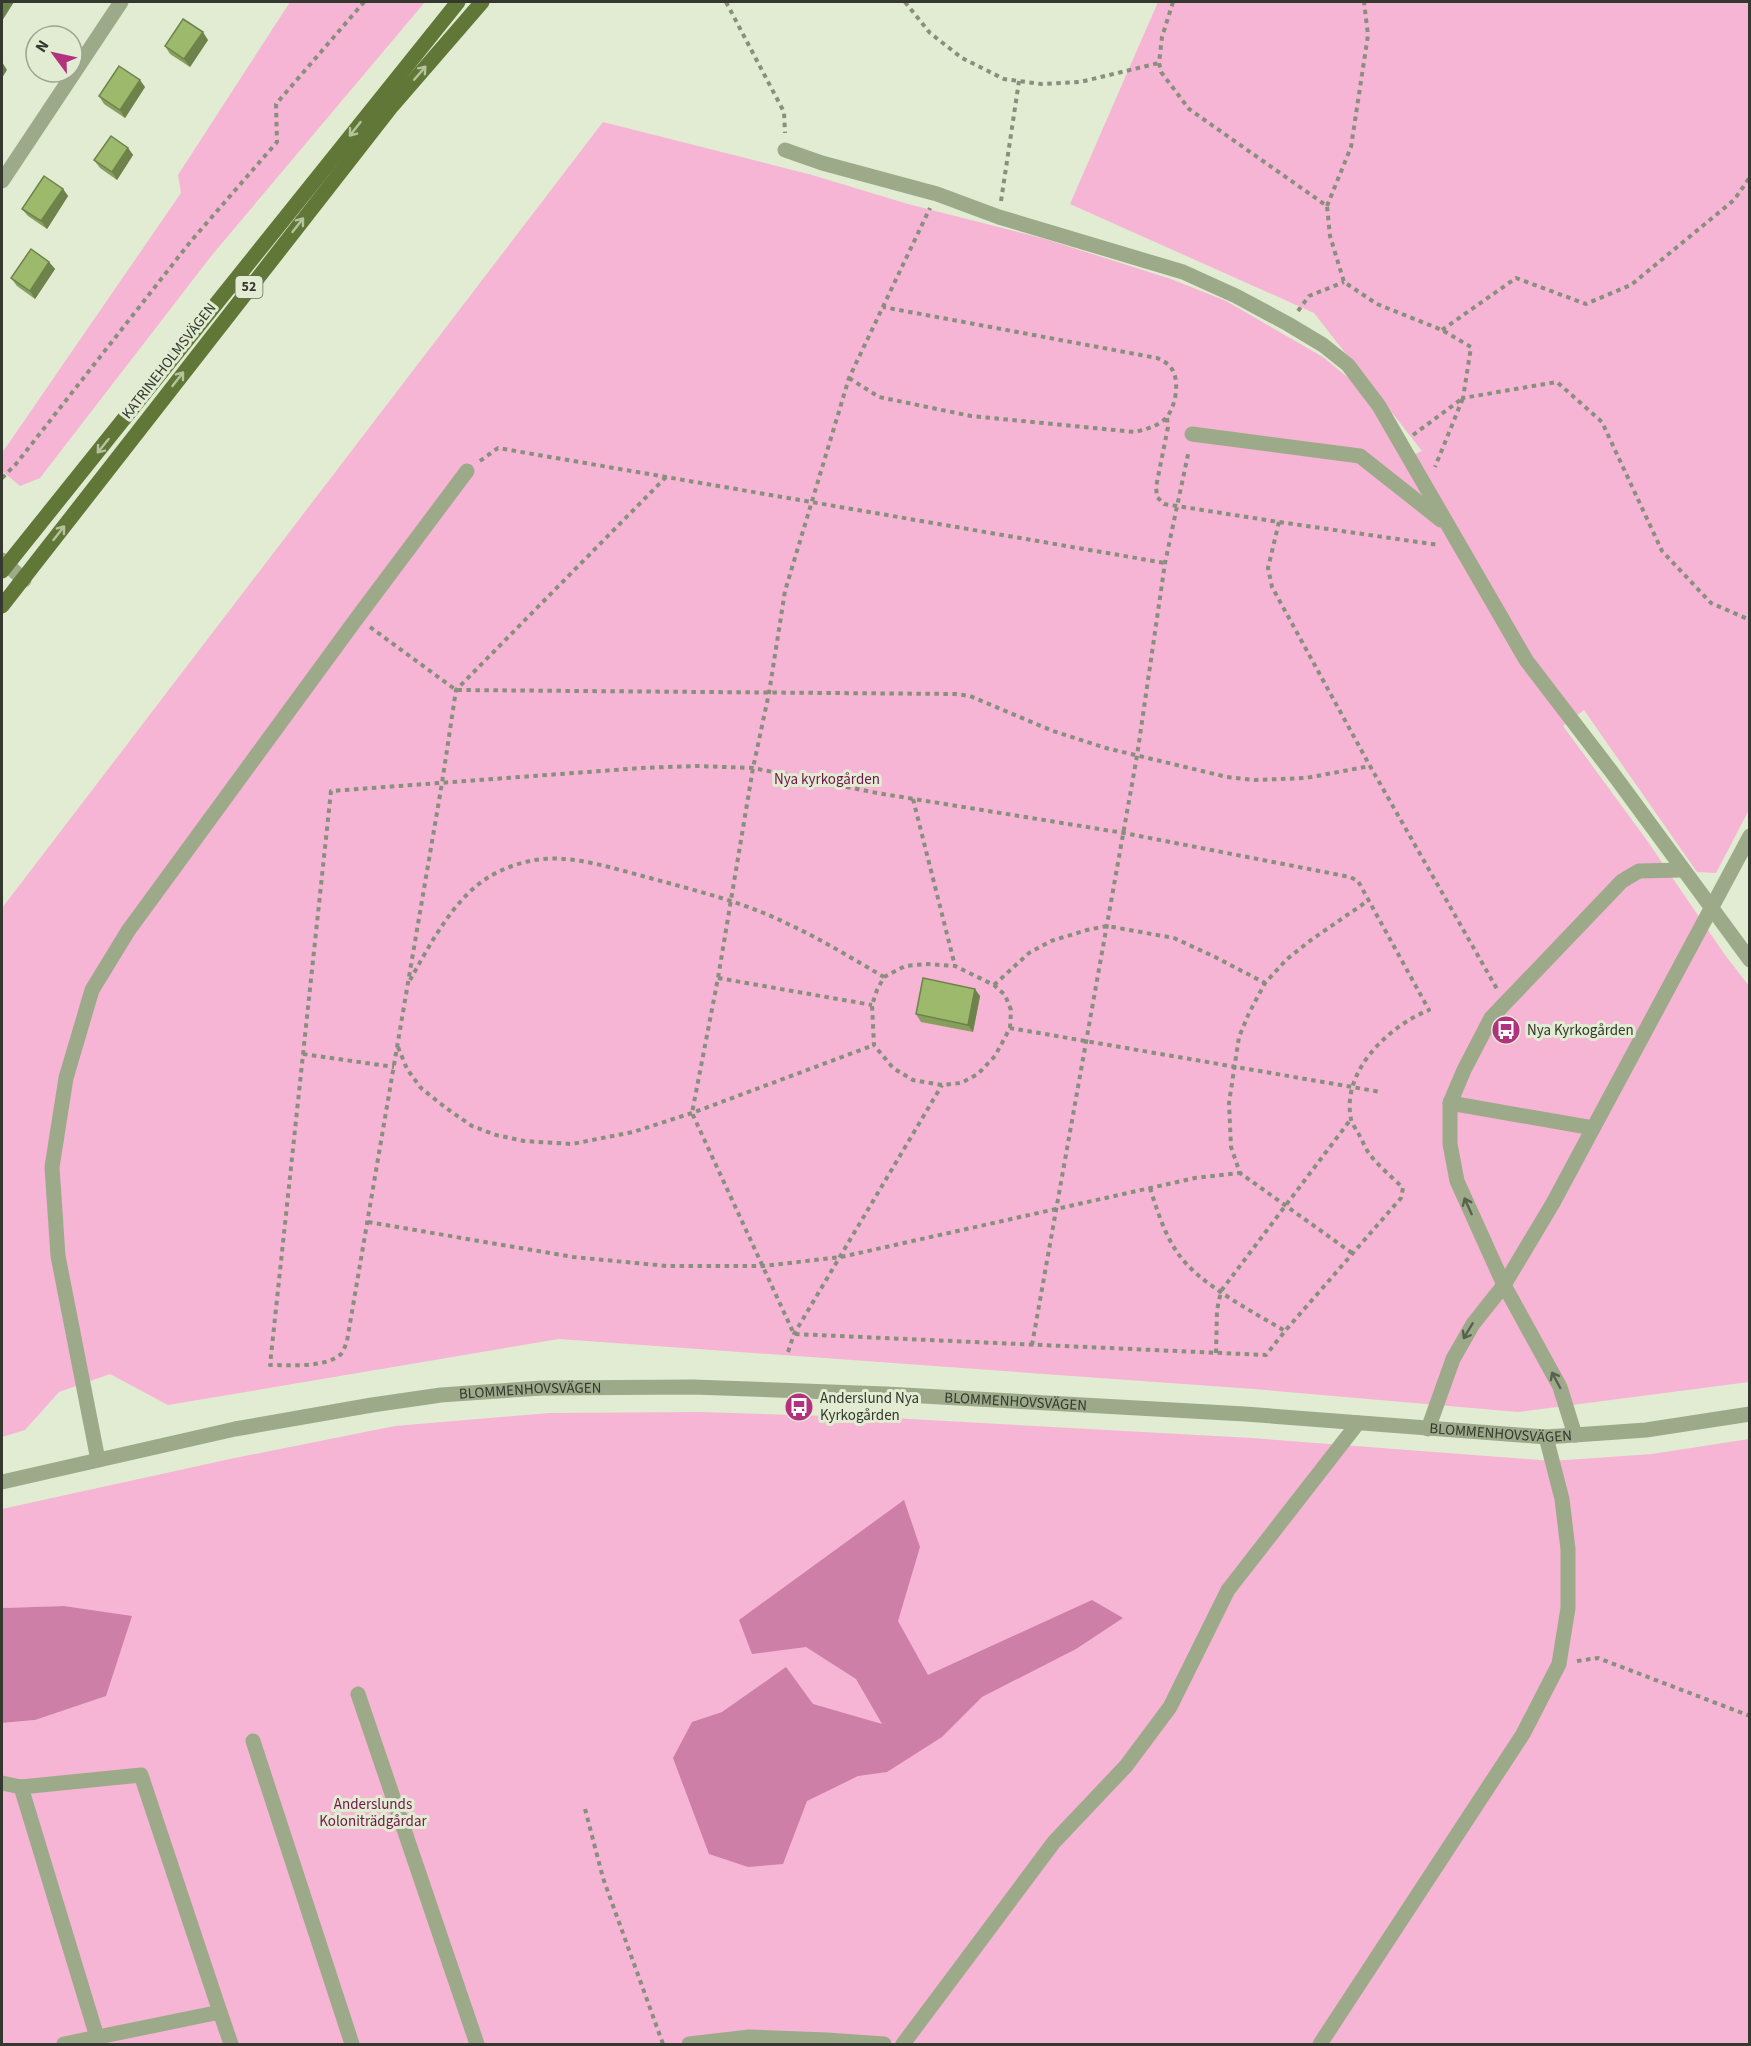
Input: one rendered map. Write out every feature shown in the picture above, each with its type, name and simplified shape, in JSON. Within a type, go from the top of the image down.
[{"type":"main road","name":"KATRINEHOLMSVÄGEN","points":[[3,566],[458,2]]},
{"type":"main road","name":"KATRINEHOLMSVÄGEN","points":[[2,606],[384,115],[482,2]]},
{"type":"street","points":[[2,182],[121,2]]},
{"type":"street","points":[[785,150],[937,194],[999,217],[1183,272],[1236,296],[1288,324],[1323,345],[1348,365],[1379,406],[1526,660],[1614,775],[1749,960]]},
{"type":"street","points":[[1192,434],[1360,456],[1448,526]]},
{"type":"street","points":[[98,1460],[58,1256],[52,1167],[66,1078],[92,990],[128,931],[467,471]]},
{"type":"street","points":[[3,566],[24,580]]},
{"type":"street","points":[[1428,1429],[1453,1359],[1473,1324],[1504,1285],[1553,1203],[1749,836]]},
{"type":"street","points":[[1575,1435],[1560,1386],[1504,1285],[1457,1181],[1450,1144],[1450,1103],[1480,1036],[1491,1018],[1622,881],[1640,871],[1683,870]]},
{"type":"street","points":[[1450,1103],[1593,1128]]},
{"type":"street","name":"BLOMMENHOVSVÄGEN","points":[[2,1482],[235,1429],[372,1405],[441,1395],[542,1388],[693,1387],[886,1394],[1245,1414],[1546,1437],[1646,1430],[1749,1414]]},
{"type":"street","points":[[903,2044],[1054,1842],[1126,1766],[1170,1707],[1228,1590],[1358,1423]]},
{"type":"street","points":[[1320,2044],[1523,1734],[1559,1664],[1568,1608],[1568,1549],[1562,1499],[1546,1437]]},
{"type":"street","points":[[358,1694],[477,2044]]},
{"type":"street","points":[[253,1741],[352,2044]]},
{"type":"street","points":[[2,1783],[21,1787],[141,1775],[231,2044]]},
{"type":"street","points":[[21,1787],[97,2037]]},
{"type":"street","points":[[64,2044],[220,2012]]},
{"type":"street","points":[[689,2044],[748,2037],[884,2044]]},
{"type":"path","points":[[2,478],[16,464],[191,241],[277,142],[276,104],[364,2]]},
{"type":"path","points":[[726,2],[784,112],[785,150]]},
{"type":"path","points":[[905,2],[930,33],[962,58],[1004,79],[1041,84],[1080,82],[1159,63]]},
{"type":"path","points":[[1173,2],[1162,37],[1159,63],[1161,72],[1189,109],[1327,206]]},
{"type":"path","points":[[1364,2],[1368,35],[1351,147],[1327,206],[1330,236],[1344,282],[1377,304],[1442,330],[1471,347],[1463,398],[1427,487]]},
{"type":"path","points":[[999,217],[1019,81]]},
{"type":"path","points":[[1442,330],[1516,278],[1586,304],[1631,285],[1734,200],[1749,177]]},
{"type":"path","points":[[794,1334],[692,1113],[718,978],[753,768],[769,693],[785,591],[849,378],[937,194]]},
{"type":"path","points":[[1288,324],[1309,296],[1344,282]]},
{"type":"path","points":[[849,378],[879,396],[971,416],[1135,432],[1153,428],[1167,417],[1173,406],[1177,386],[1174,372],[1166,362],[1157,358],[883,307]]},
{"type":"path","points":[[1401,444],[1463,398],[1557,382],[1602,422],[1662,551],[1711,603],[1749,620]]},
{"type":"path","points":[[1167,417],[1156,487],[1157,497],[1164,504],[1461,548]]},
{"type":"path","points":[[1032,1345],[1124,833],[1165,564],[1192,434]]},
{"type":"path","points":[[467,471],[498,448],[1165,564]]},
{"type":"path","points":[[666,477],[456,690],[442,783],[347,1341],[342,1353],[330,1361],[304,1365],[270,1365],[331,791],[442,783],[641,768],[697,766],[753,768],[913,799],[1124,833],[1350,877],[1358,881],[1429,1010],[1398,1027],[1379,1044],[1366,1059],[1353,1088],[1351,1119],[1369,1153],[1403,1188],[1401,1198],[1266,1355],[794,1334]]},
{"type":"path","points":[[1279,522],[1268,568],[1272,587],[1370,766],[1505,1003]]},
{"type":"path","points":[[357,618],[456,690],[970,696],[1053,731],[1106,748],[1227,777],[1255,780],[1306,778],[1370,766]]},
{"type":"path","points":[[913,799],[955,966]]},
{"type":"path","points":[[408,983],[429,948],[468,894],[493,875],[517,864],[543,859],[596,864],[731,900],[789,924],[884,977]]},
{"type":"path","points":[[1352,1253],[1240,1173],[1231,1147],[1229,1103],[1239,1037],[1265,983],[1287,959],[1369,900]]},
{"type":"path","points":[[994,985],[1029,953],[1051,941],[1107,926],[1174,938],[1265,983]]},
{"type":"path","points":[[926,964],[955,966],[994,985],[1005,995],[1011,1010],[1010,1028],[995,1056],[978,1074],[961,1083],[942,1085],[913,1080],[893,1068],[874,1045],[872,1005],[884,977],[905,966],[926,964]]},
{"type":"path","points":[[718,978],[872,1005]]},
{"type":"path","points":[[1010,1028],[1381,1092]]},
{"type":"path","points":[[397,1046],[407,1068],[421,1088],[472,1126],[496,1135],[524,1141],[572,1144],[633,1132],[692,1113],[874,1045]]},
{"type":"path","points":[[303,1054],[394,1067]]},
{"type":"path","points":[[788,1352],[794,1334],[942,1085]]},
{"type":"path","points":[[1216,1353],[1217,1310],[1221,1291],[1351,1119]]},
{"type":"path","points":[[368,1222],[573,1257],[667,1266],[763,1266],[841,1257],[1196,1178],[1240,1173]]},
{"type":"path","points":[[1150,1188],[1165,1230],[1177,1252],[1191,1270],[1285,1331]]},
{"type":"path","points":[[1559,1664],[1598,1658],[1749,1716]]},
{"type":"path","points":[[585,1809],[603,1878],[663,2044]]},
{"type":"green space","points":[[290,2],[425,2],[212,255],[40,478],[20,486],[2,471],[2,453],[181,193],[178,175]]},
{"type":"green space","name":"Nya kyrkogården","points":[[1158,2],[1749,2],[1750,808],[1716,873],[1697,872],[1584,710],[1563,726],[1749,986],[1749,1382],[1518,1412],[1254,1389],[559,1339],[168,1405],[110,1374],[59,1392],[25,1430],[2,1437],[2,908],[603,122],[812,175],[908,204],[1045,239],[1171,279],[1226,301],[1323,357],[1351,380],[1373,410],[1403,460],[1422,451],[1314,313],[1070,204]]},
{"type":"green space","name":"Anderslunds Koloniträdgårdar","points":[[701,1412],[892,1418],[1251,1438],[1552,1461],[1652,1454],[1749,1439],[1749,2044],[2,2044],[2,1723],[35,1720],[132,1617],[64,1606],[2,1608],[2,1509],[230,1459],[395,1426],[550,1413]]},
{"type":"shaded area","points":[[904,1500],[920,1547],[898,1621],[928,1675],[1092,1600],[1123,1618],[1076,1649],[982,1697],[942,1737],[887,1772],[858,1776],[807,1801],[783,1864],[748,1867],[709,1854],[673,1758],[692,1722],[722,1712],[786,1667],[813,1704],[882,1724],[856,1679],[806,1647],[752,1654],[739,1620]]},
{"type":"shaded area","points":[[64,1606],[132,1616],[106,1696],[35,1720],[2,1723],[2,1608]]},
{"type":"building","points":[[183,19],[203,32],[184,59],[165,46]]},
{"type":"building","points":[[119,66],[140,80],[120,110],[99,96]]},
{"type":"building","points":[[111,136],[128,148],[112,172],[94,160]]},
{"type":"building","points":[[44,176],[63,189],[41,221],[22,209]]},
{"type":"building","points":[[31,249],[49,262],[30,291],[11,278]]},
{"type":"building","points":[[923,978],[975,989],[968,1025],[916,1014]]},
{"type":"place","name":"Nya Kyrkogården","points":[[1506,1030]]},
{"type":"place","name":"Anderslund Nya Kyrkogården","points":[[799,1407]]}]
